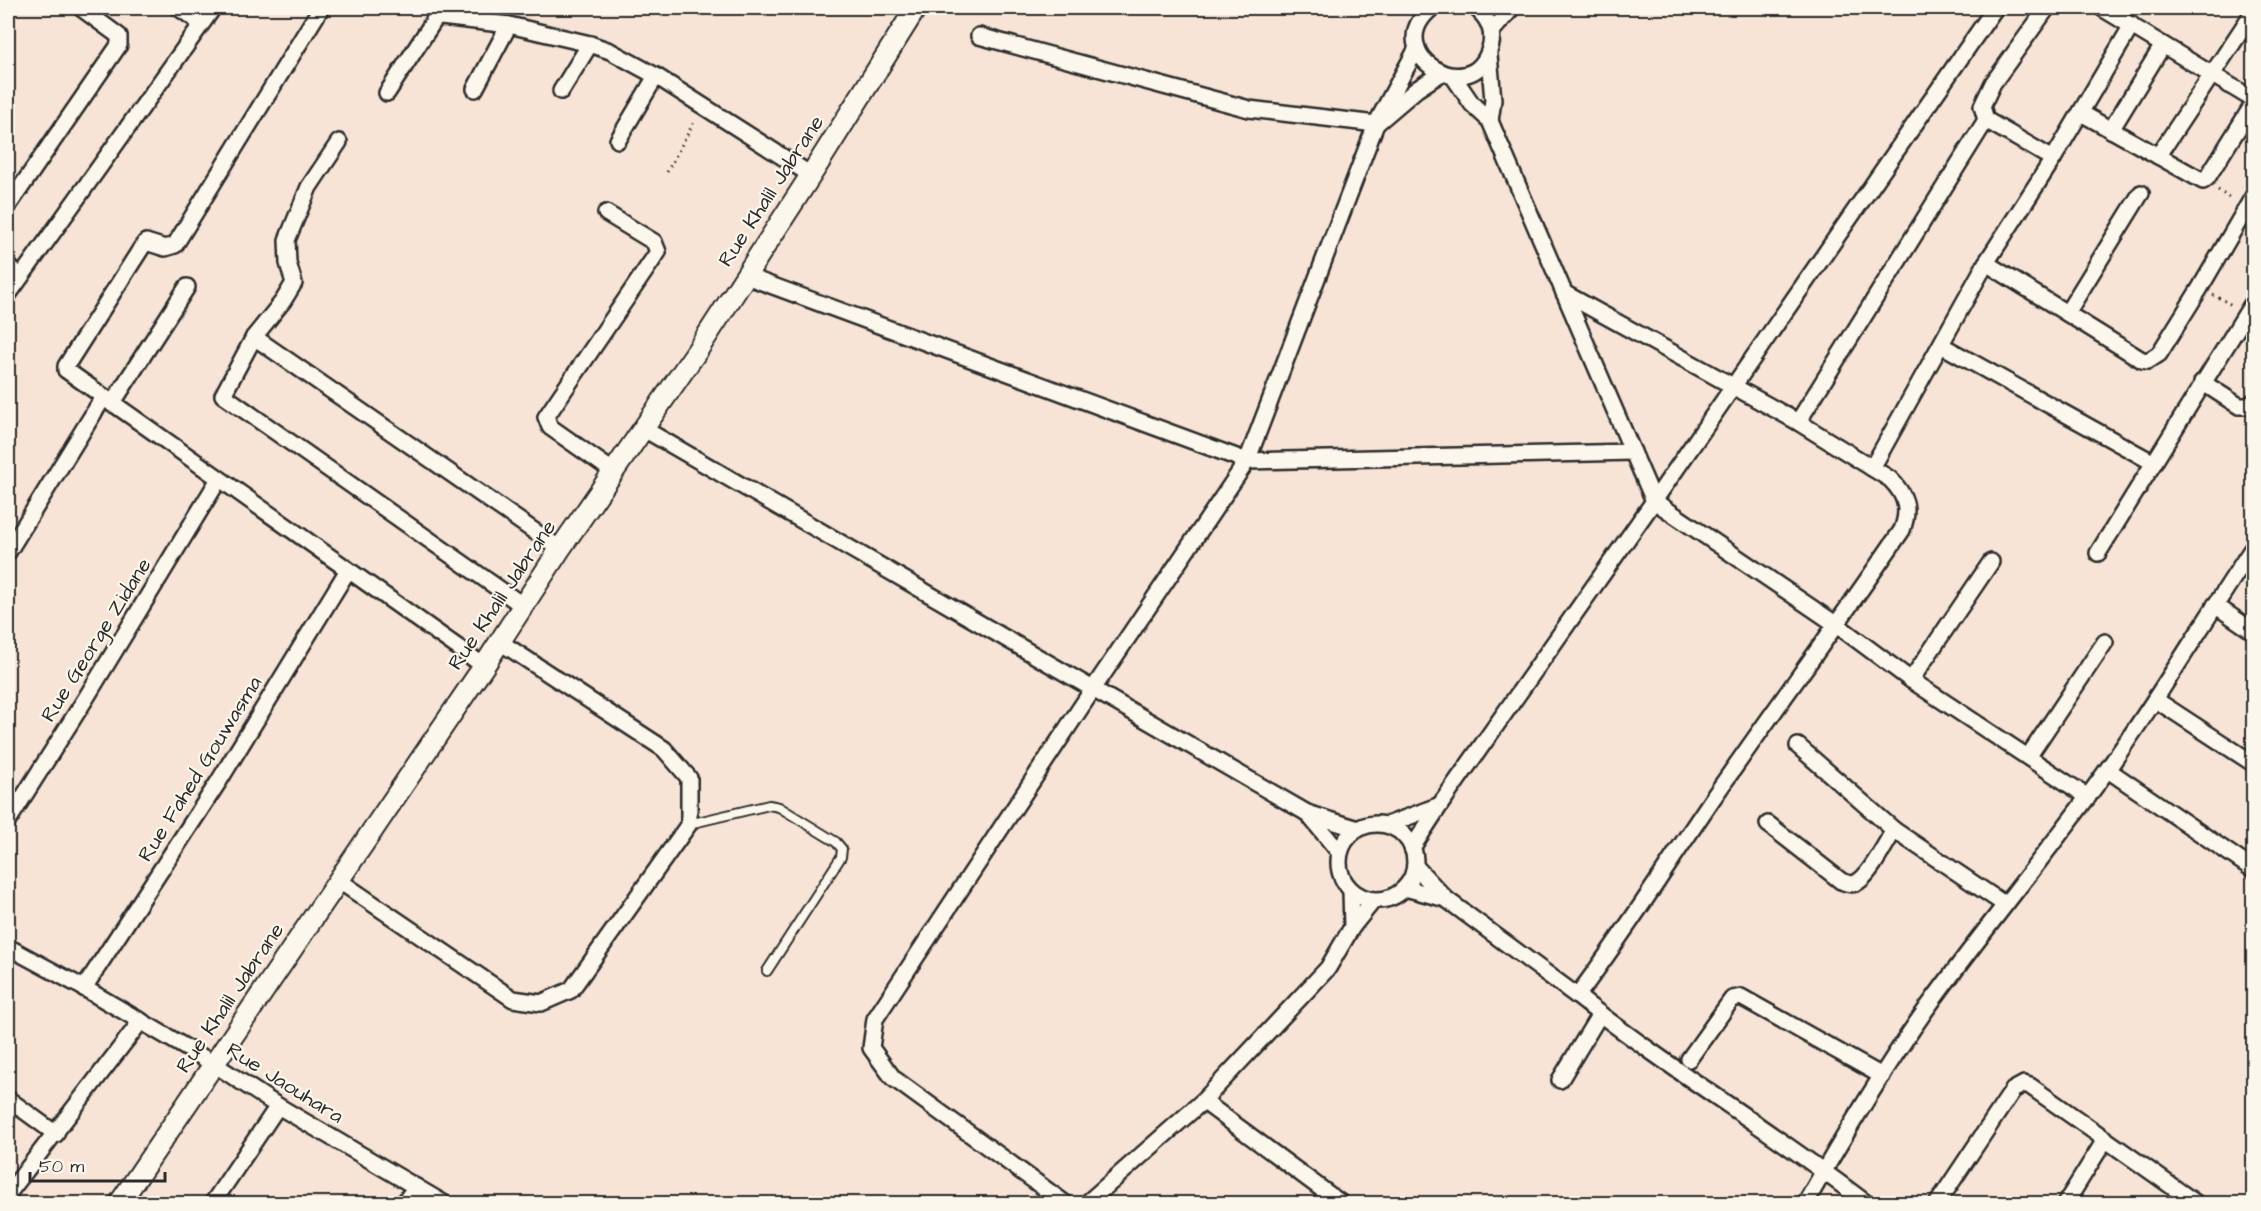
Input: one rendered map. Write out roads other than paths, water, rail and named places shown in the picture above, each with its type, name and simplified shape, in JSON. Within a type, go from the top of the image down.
[{"type":"street","points":[[10,196],[119,45],[119,36],[81,8]]},
{"type":"street","points":[[179,8],[201,23]]},
{"type":"street","points":[[8,295],[213,8]]},
{"type":"street","points":[[321,8],[175,245],[165,248],[146,242],[66,366],[68,373],[484,666]]},
{"type":"street","name":"Rue Khalil Jabrane","points":[[119,1203],[746,276],[915,8]]},
{"type":"street","points":[[979,36],[1249,109],[1376,124],[1417,89],[1446,75],[1467,74],[1480,66],[1488,55],[1492,43],[1492,31],[1485,15],[1476,8]]},
{"type":"street","points":[[1492,31],[1512,8]]},
{"type":"street","points":[[1412,848],[1995,8]]},
{"type":"street","points":[[2047,8],[2015,49],[1988,91],[1982,105],[1986,120],[2053,159]]},
{"type":"street","points":[[2081,112],[2204,181],[2253,102],[2102,8]]},
{"type":"street","points":[[1426,10],[1415,37],[1417,48],[1425,62],[1446,75],[1490,121],[1654,501],[1837,625],[1911,680],[2088,797]]},
{"type":"street","points":[[2158,156],[2253,11]]},
{"type":"street","points":[[387,93],[435,19],[441,17],[509,25],[610,51],[656,76],[811,175]]},
{"type":"street","points":[[475,89],[509,25]]},
{"type":"street","points":[[1872,468],[1986,263],[2053,159],[2132,26]]},
{"type":"street","points":[[561,91],[590,44]]},
{"type":"street","points":[[2110,130],[2163,45]]},
{"type":"street","points":[[1066,1203],[893,1078],[871,1048],[875,1019],[1246,462],[1376,124],[1417,48]]},
{"type":"street","points":[[1488,55],[1493,100],[1490,121]]},
{"type":"street","points":[[618,140],[656,76]]},
{"type":"street","points":[[1798,422],[1986,120]]},
{"type":"street","points":[[339,142],[309,187],[287,240],[288,263],[294,283],[254,338],[223,392],[224,397],[522,605]]},
{"type":"street","points":[[2067,313],[2141,193]]},
{"type":"street","points":[[1986,263],[2142,360],[2148,361],[2159,354],[2253,195]]},
{"type":"street","points":[[606,213],[654,242],[658,252],[546,417],[550,427],[615,471]]},
{"type":"street","points":[[8,267],[21,276]]},
{"type":"street","points":[[746,276],[1246,462],[1633,452]]},
{"type":"street","points":[[8,552],[187,287]]},
{"type":"street","points":[[1564,293],[1798,422],[1872,468],[1900,489],[1906,502],[1906,518],[1902,530],[1711,802],[1644,904],[1577,996]]},
{"type":"street","points":[[2098,553],[2249,307]]},
{"type":"street","points":[[254,338],[560,549]]},
{"type":"street","points":[[1941,345],[2154,463]]},
{"type":"street","points":[[2202,382],[2239,406],[2248,406],[2253,400]]},
{"type":"street","points":[[644,429],[1307,813],[1358,829]]},
{"type":"street","name":"Rue George Zidane","points":[[8,821],[219,479]]},
{"type":"street","points":[[1804,1203],[1926,1009],[2108,770],[2156,700],[2253,546]]},
{"type":"street","points":[[1911,680],[1991,562]]},
{"type":"street","name":"Rue Fahed Gouwasma","points":[[84,988],[219,781],[348,570]]},
{"type":"street","points":[[2215,605],[2253,632]]},
{"type":"street","points":[[339,880],[513,999],[542,1003],[571,990],[689,824],[688,778],[664,749],[500,642]]},
{"type":"street","points":[[2028,757],[2105,642]]},
{"type":"street","points":[[2156,700],[2253,764]]},
{"type":"street","points":[[1798,746],[1894,830],[2004,904]]},
{"type":"street","points":[[2108,770],[2253,870]]},
{"type":"street","points":[[1339,852],[1358,829],[1372,824],[1387,825],[1440,805]]},
{"type":"street","points":[[1307,813],[1339,852],[1340,873],[1351,891],[1352,927]]},
{"type":"street","points":[[1768,824],[1841,881],[1851,885],[1866,874],[1894,830]]},
{"type":"street","points":[[1351,891],[1373,901],[1390,899],[1406,888],[1415,866],[1412,848],[1402,834],[1387,825]]},
{"type":"street","points":[[1415,866],[1446,899],[1600,1014],[1824,1170],[1867,1203]]},
{"type":"street","points":[[1406,888],[1446,899]]},
{"type":"street","points":[[1086,1203],[1203,1101],[1328,968],[1352,927],[1373,901]]},
{"type":"street","name":"Rue Jaouhara","points":[[8,947],[84,988],[214,1064],[279,1106],[445,1203]]},
{"type":"street","points":[[1689,1059],[1732,999],[1741,997],[1882,1076]]},
{"type":"street","points":[[1560,1080],[1600,1014]]},
{"type":"street","points":[[8,1194],[141,1022]]},
{"type":"street","points":[[1937,1203],[2013,1090],[2024,1084],[2197,1203]]},
{"type":"street","points":[[8,1099],[56,1134]]},
{"type":"street","points":[[1203,1101],[1342,1203]]},
{"type":"street","points":[[212,1203],[279,1106]]},
{"type":"street","points":[[2065,1203],[2105,1140]]},
{"type":"street","points":[[403,1203],[416,1187]]},
{"type":"lane","points":[[689,824],[769,805],[778,807],[836,842],[842,849],[841,857],[767,971]]}]
